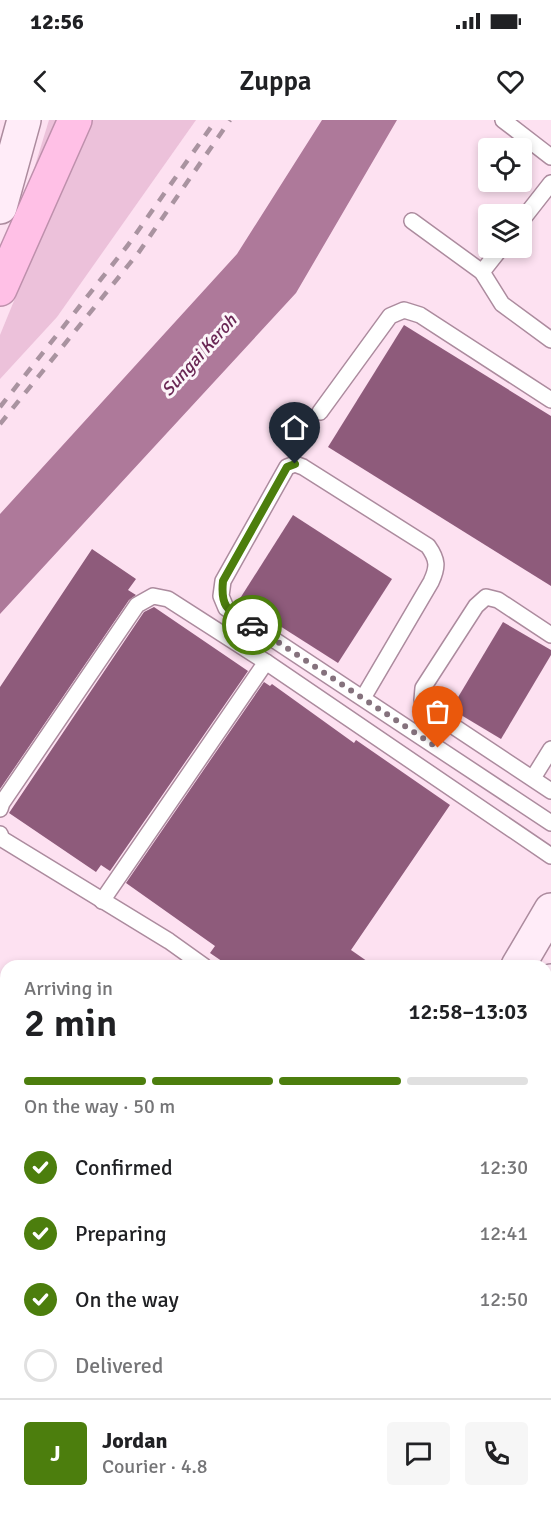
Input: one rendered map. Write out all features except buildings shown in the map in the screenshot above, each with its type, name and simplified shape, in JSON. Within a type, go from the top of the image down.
[{"type":"highway","points":[[0,289],[75,120]]},
{"type":"main road","points":[[0,128],[2,120]]},
{"type":"main road","points":[[0,207],[24,120]]},
{"type":"main road","points":[[522,960],[551,910]]},
{"type":"lane","points":[[502,120],[551,157]]},
{"type":"lane","points":[[532,207],[551,183]]},
{"type":"lane","points":[[412,221],[482,272],[502,304],[551,340]]},
{"type":"lane","points":[[482,272],[493,258]]},
{"type":"lane","points":[[320,412],[390,316],[404,310],[420,315],[551,400]]},
{"type":"lane","points":[[363,698],[431,582],[436,570],[437,558],[428,546],[295,464],[287,467],[223,581],[221,596],[226,608],[551,823]]},
{"type":"lane","points":[[0,809],[137,605],[153,596],[168,599],[266,662],[551,856]]},
{"type":"lane","points":[[551,635],[498,600],[486,597],[476,606],[423,688],[422,700],[429,710],[551,791]]},
{"type":"lane","points":[[102,901],[266,662]]},
{"type":"lane","points":[[533,778],[551,749]]},
{"type":"lane","points":[[0,834],[2,839],[169,941],[196,960]]},
{"type":"shaded area","points":[[49,120],[66,120],[41,176],[33,172]]},
{"type":"shaded area","points":[[88,120],[196,120],[57,317],[0,379],[0,335]]},
{"type":"water","name":"Sungai Keroh","points":[[322,120],[397,120],[296,293],[0,614],[0,514],[237,254]]},
{"type":"railway","points":[[0,407],[128,245],[216,120]]},
{"type":"railway","points":[[0,424],[139,252],[230,120]]},
{"type":"way so far","points":[[252,625],[438,748]]},
{"type":"route","points":[[252,625],[226,608],[221,596],[223,581],[287,467],[295,464]]}]
